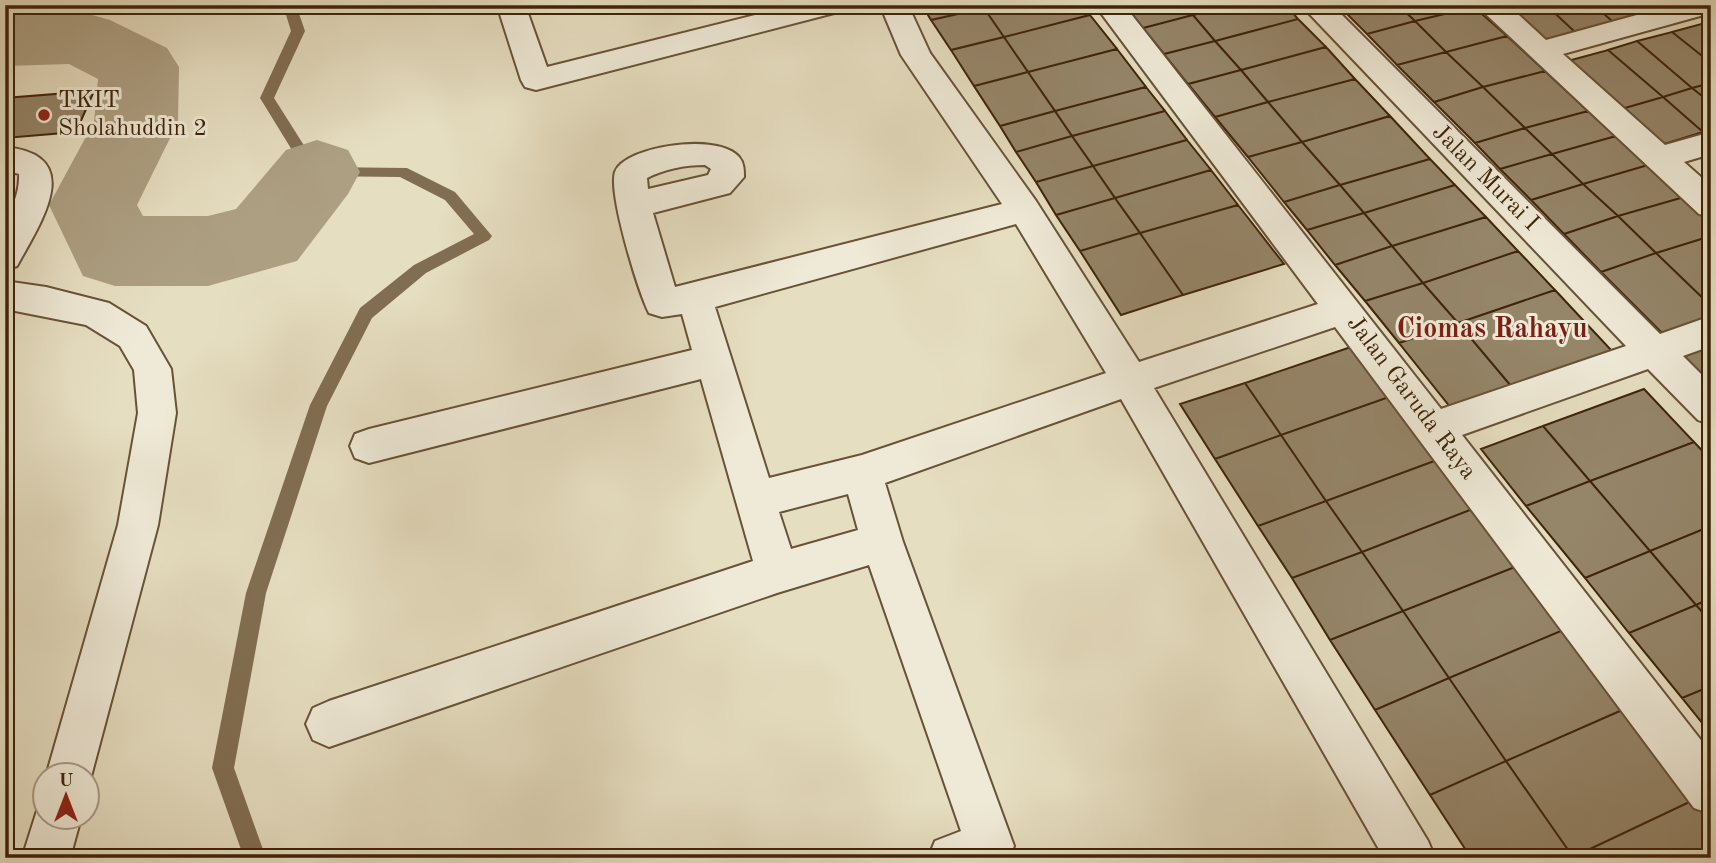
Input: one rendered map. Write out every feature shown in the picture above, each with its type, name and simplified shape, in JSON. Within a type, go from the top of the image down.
[{"type":"street","points":[[511,5],[536,80],[832,5]]},
{"type":"street","points":[[894,5],[916,55],[1024,210],[1130,380],[1411,858]]},
{"type":"street","name":"Jalan Garuda Raya","points":[[1110,5],[1711,791]]},
{"type":"street","name":"Jalan Murai I","points":[[1315,5],[1711,409]]},
{"type":"street","points":[[1490,5],[1711,205]]},
{"type":"street","points":[[1540,51],[1708,5]]},
{"type":"street","points":[[1658,158],[1711,143]]},
{"type":"street","points":[[5,158],[23,160],[35,170],[37,184],[30,210],[5,257]]},
{"type":"street","points":[[634,205],[662,303],[695,298],[1006,215]]},
{"type":"street","points":[[5,296],[46,301],[96,313],[133,336],[152,369],[157,413],[138,525],[73,762]]},
{"type":"street","points":[[695,298],[711,361],[757,499],[777,573]]},
{"type":"street","points":[[757,499],[862,473],[1130,380],[1345,310]]},
{"type":"street","points":[[1433,429],[1711,331]]},
{"type":"street","points":[[369,446],[711,361]]},
{"type":"street","points":[[862,473],[882,542],[990,846],[952,858]]},
{"type":"street","points":[[329,724],[777,573],[882,542]]},
{"type":"street","points":[[46,858],[53,832]]},
{"type":"building","points":[[922,5],[982,5],[984,8],[931,20]]},
{"type":"building","points":[[994,5],[1083,5],[1090,15],[1004,37],[984,8]]},
{"type":"building","points":[[1125,5],[1185,5],[1193,15],[1143,28]]},
{"type":"building","points":[[1185,5],[1231,5],[1193,15]]},
{"type":"building","points":[[1231,5],[1286,5],[1298,19],[1215,41],[1193,15]]},
{"type":"building","points":[[1398,5],[1415,21],[1367,34],[1339,6]]},
{"type":"building","points":[[1398,5],[1472,5],[1474,7],[1415,21]]},
{"type":"building","points":[[1490,5],[1546,5],[1575,32],[1531,43]]},
{"type":"building","points":[[1546,5],[1594,5],[1613,22],[1575,32]]},
{"type":"building","points":[[1594,5],[1638,5],[1647,13],[1613,22]]},
{"type":"building","points":[[1638,5],[1677,5],[1647,13]]},
{"type":"building","points":[[1474,7],[1507,36],[1446,52],[1415,21]]},
{"type":"building","points":[[984,8],[1004,37],[951,50],[931,20]]},
{"type":"building","points":[[1090,15],[1117,49],[1028,72],[1004,37]]},
{"type":"building","points":[[1193,15],[1215,41],[1164,54],[1143,28]]},
{"type":"building","points":[[1298,19],[1326,47],[1241,70],[1215,41]]},
{"type":"building","points":[[1415,21],[1446,52],[1397,65],[1367,34]]},
{"type":"building","points":[[1705,23],[1711,27],[1711,63],[1672,32]]},
{"type":"building","points":[[1672,32],[1711,63],[1711,83],[1692,88],[1637,41]]},
{"type":"building","points":[[1507,36],[1545,71],[1483,87],[1446,52]]},
{"type":"building","points":[[1004,37],[1028,72],[974,86],[951,50]]},
{"type":"building","points":[[1215,41],[1241,70],[1188,84],[1164,54]]},
{"type":"building","points":[[1637,41],[1692,88],[1663,97],[1608,50]]},
{"type":"building","points":[[1326,47],[1355,79],[1268,102],[1241,70]]},
{"type":"building","points":[[1117,49],[1146,87],[1055,111],[1028,72]]},
{"type":"building","points":[[1608,50],[1663,97],[1618,110],[1564,62]]},
{"type":"building","points":[[1446,52],[1483,87],[1434,102],[1397,65]]},
{"type":"building","points":[[1241,70],[1268,102],[1215,117],[1188,84]]},
{"type":"building","points":[[1545,71],[1588,111],[1525,128],[1483,87]]},
{"type":"building","points":[[1028,72],[1055,111],[1000,126],[974,86]]},
{"type":"building","points":[[1355,79],[1390,116],[1302,142],[1268,102]]},
{"type":"building","points":[[1711,83],[1711,103],[1692,88]]},
{"type":"building","points":[[1146,87],[1165,111],[1072,136],[1055,111]]},
{"type":"building","points":[[1483,87],[1525,128],[1475,143],[1434,102]]},
{"type":"building","points":[[1692,88],[1711,103],[1711,130],[1703,132],[1663,97]]},
{"type":"building","name":"TKIT Sholahuddin 2","points":[[94,91],[76,132],[5,138],[5,98]]},
{"type":"building","points":[[1663,97],[1703,132],[1658,146],[1618,110]]},
{"type":"building","points":[[1268,102],[1302,142],[1248,157],[1215,117]]},
{"type":"building","points":[[1055,111],[1072,136],[1016,152],[1000,126]]},
{"type":"building","points":[[1165,111],[1187,140],[1093,166],[1072,136]]},
{"type":"building","points":[[1588,111],[1616,136],[1552,154],[1525,128]]},
{"type":"building","points":[[1390,116],[1430,159],[1340,185],[1302,142]]},
{"type":"building","points":[[1525,128],[1552,154],[1500,169],[1475,143]]},
{"type":"building","points":[[1072,136],[1093,166],[1036,182],[1016,152]]},
{"type":"building","points":[[1616,136],[1648,165],[1583,184],[1552,154]]},
{"type":"building","points":[[1187,140],[1211,170],[1115,198],[1093,166]]},
{"type":"building","points":[[1302,142],[1340,185],[1284,202],[1248,157]]},
{"type":"building","points":[[1552,154],[1583,184],[1531,200],[1500,169]]},
{"type":"building","points":[[1430,159],[1455,185],[1364,213],[1340,185]]},
{"type":"building","points":[[1648,165],[1684,197],[1618,216],[1583,184]]},
{"type":"building","points":[[1093,166],[1115,198],[1056,215],[1036,182]]},
{"type":"building","points":[[1211,170],[1238,205],[1140,233],[1115,198]]},
{"type":"building","points":[[1583,184],[1618,216],[1564,234],[1531,200]]},
{"type":"building","points":[[1340,185],[1364,213],[1307,230],[1284,202]]},
{"type":"building","points":[[1455,185],[1486,217],[1392,246],[1364,213]]},
{"type":"building","points":[[1684,197],[1711,222],[1711,236],[1656,253],[1618,216]]},
{"type":"building","points":[[1115,198],[1140,233],[1080,251],[1056,215]]},
{"type":"building","points":[[1238,205],[1284,264],[1183,295],[1140,233]]},
{"type":"building","points":[[1364,213],[1392,246],[1335,265],[1307,230]]},
{"type":"building","points":[[1618,216],[1656,253],[1601,272],[1564,234]]},
{"type":"building","points":[[1486,217],[1518,251],[1423,283],[1392,246]]},
{"type":"building","points":[[1140,233],[1183,295],[1121,315],[1080,251]]},
{"type":"building","points":[[1711,236],[1711,306],[1656,253]]},
{"type":"building","points":[[1392,246],[1423,283],[1365,301],[1335,265]]},
{"type":"building","points":[[1518,251],[1555,290],[1458,323],[1423,283]]},
{"type":"building","points":[[1656,253],[1711,306],[1711,321],[1666,337],[1601,272]]},
{"type":"building","points":[[1423,283],[1458,323],[1399,343],[1365,301]]},
{"type":"building","points":[[1555,290],[1612,351],[1511,386],[1458,323]]},
{"type":"building","points":[[1458,323],[1511,386],[1451,408],[1399,343]]},
{"type":"building","points":[[1711,346],[1711,395],[1675,358]]},
{"type":"building","points":[[1351,347],[1389,397],[1281,435],[1245,383]]},
{"type":"building","points":[[1245,383],[1281,435],[1215,459],[1180,404]]},
{"type":"building","points":[[1644,389],[1694,442],[1590,481],[1543,426]]},
{"type":"building","points":[[1389,397],[1437,460],[1326,501],[1281,435]]},
{"type":"building","points":[[1543,426],[1590,481],[1526,506],[1481,449]]},
{"type":"building","points":[[1281,435],[1326,501],[1258,526],[1215,459]]},
{"type":"building","points":[[1694,442],[1711,460],[1711,526],[1650,551],[1590,481]]},
{"type":"building","points":[[1437,460],[1475,508],[1362,552],[1326,501]]},
{"type":"building","points":[[1590,481],[1650,551],[1585,578],[1526,506]]},
{"type":"building","points":[[1326,501],[1362,552],[1292,578],[1258,526]]},
{"type":"building","points":[[1475,508],[1520,565],[1403,611],[1362,552]]},
{"type":"building","points":[[1711,526],[1711,598],[1696,605],[1650,551]]},
{"type":"building","points":[[1650,551],[1696,605],[1629,633],[1585,578]]},
{"type":"building","points":[[1362,552],[1403,611],[1330,640],[1292,578]]},
{"type":"building","points":[[1520,565],[1568,628],[1449,678],[1403,611]]},
{"type":"building","points":[[1711,598],[1711,622],[1696,605]]},
{"type":"building","points":[[1696,605],[1711,622],[1711,686],[1682,698],[1629,633]]},
{"type":"building","points":[[1403,611],[1449,678],[1375,710],[1330,640]]},
{"type":"building","points":[[1568,628],[1629,707],[1506,761],[1449,678]]},
{"type":"building","points":[[1449,678],[1506,761],[1430,795],[1375,710]]},
{"type":"building","points":[[1711,686],[1711,734],[1682,698]]},
{"type":"building","points":[[1629,707],[1700,797],[1573,857],[1506,761]]},
{"type":"building","points":[[1506,761],[1573,857],[1471,858],[1430,795]]},
{"type":"building","points":[[1700,797],[1711,812],[1711,858],[1573,857]]},
{"type":"waterway","points":[[255,858],[223,768],[256,593],[319,405],[366,313],[420,269],[484,236],[450,196],[402,172],[317,172],[300,151],[267,98],[298,31],[289,5]]},
{"type":"waterway","points":[[5,40],[82,38],[139,67],[136,122],[93,205],[115,251],[208,251],[265,237],[317,172]]},
{"type":"place","name":"TKIT Sholahuddin 2","points":[[44,115]]},
{"type":"district","name":"Ciomas Rahayu","points":[[1492,330]]}]
